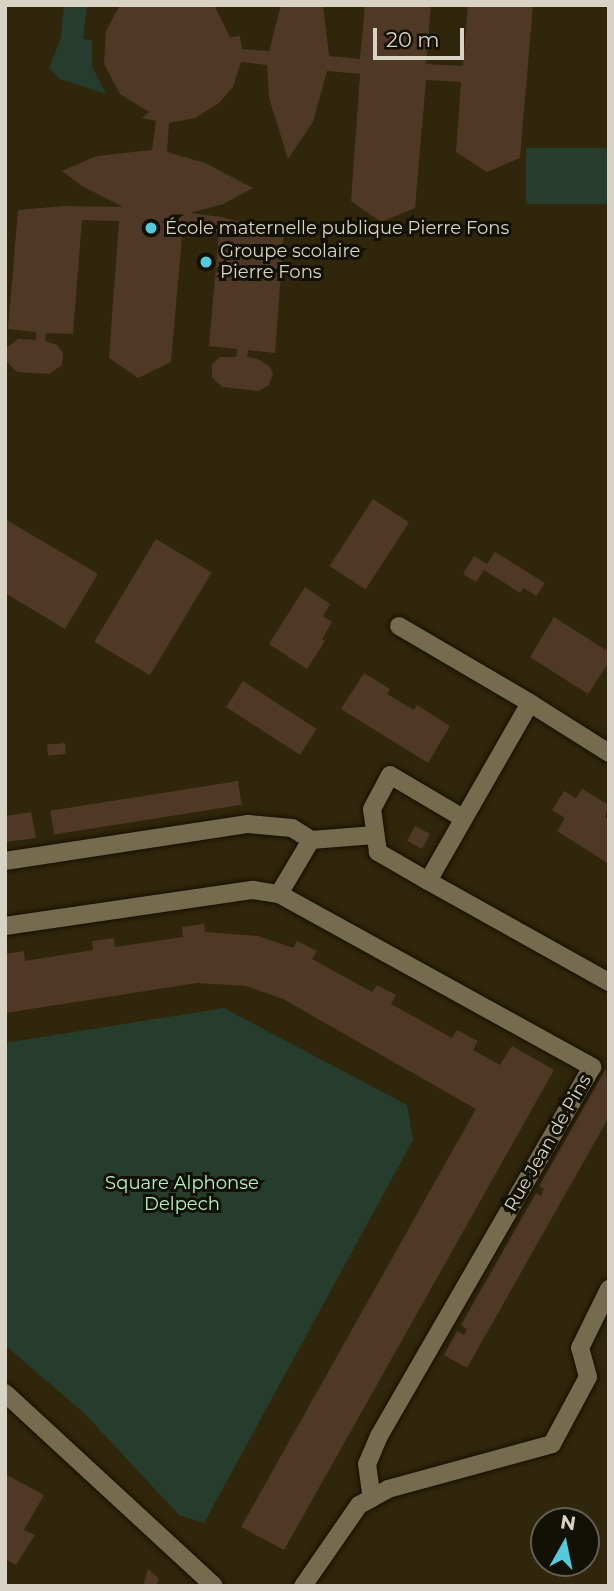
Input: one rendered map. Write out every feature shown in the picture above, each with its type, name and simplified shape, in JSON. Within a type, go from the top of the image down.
[{"type":"street","points":[[399,626],[609,753]]},
{"type":"street","points":[[428,881],[530,703]]},
{"type":"street","points":[[463,818],[390,775],[372,809],[378,852],[609,982]]},
{"type":"street","points":[[5,861],[248,824],[292,828],[310,839],[375,835]]},
{"type":"street","points":[[279,894],[310,839]]},
{"type":"street","name":"Rue Jean de Pins","points":[[5,926],[253,890],[279,894],[592,1067],[379,1436],[367,1464],[372,1498]]},
{"type":"street","points":[[303,1586],[359,1506],[372,1498],[388,1489],[552,1444],[588,1377],[580,1348],[609,1289]]},
{"type":"street","points":[[5,1393],[214,1586]]},
{"type":"green space","points":[[64,5],[87,5],[83,39],[92,40],[92,66],[106,94],[60,79],[49,68],[61,37]]},
{"type":"green space","points":[[526,148],[609,148],[609,204],[526,204]]},
{"type":"green space","name":"Square Alphonse Delpech","points":[[224,1008],[407,1105],[413,1140],[204,1523],[179,1515],[84,1413],[5,1345],[5,1043]]},
{"type":"building","points":[[120,5],[214,5],[230,37],[240,36],[242,49],[269,51],[281,5],[323,5],[329,56],[360,59],[365,5],[431,5],[426,64],[463,66],[468,5],[533,5],[520,158],[487,172],[456,152],[461,82],[426,80],[415,208],[381,222],[351,201],[360,74],[327,71],[313,122],[288,159],[269,98],[267,65],[241,62],[233,87],[219,103],[195,118],[169,123],[167,152],[205,163],[253,188],[223,204],[190,213],[221,217],[284,233],[275,353],[248,350],[247,357],[258,359],[270,367],[273,373],[269,385],[259,391],[222,387],[212,377],[212,364],[220,357],[236,357],[237,349],[209,346],[219,233],[183,226],[171,362],[138,378],[109,358],[119,221],[82,220],[73,334],[46,333],[45,341],[57,345],[63,353],[62,365],[49,374],[17,372],[7,362],[6,348],[18,339],[36,340],[36,332],[8,329],[18,210],[64,206],[123,207],[82,186],[62,171],[97,156],[152,150],[156,121],[142,118],[149,112],[120,94],[104,64],[106,31]]},
{"type":"building","points":[[373,499],[409,522],[365,590],[329,566]]},
{"type":"building","points":[[5,519],[98,574],[65,629],[5,593]]},
{"type":"building","points":[[156,539],[212,572],[150,675],[94,642]]},
{"type":"building","points":[[495,552],[545,583],[536,596],[524,588],[520,593],[484,570],[476,582],[463,574],[474,556],[487,564]]},
{"type":"building","points":[[305,587],[330,604],[323,616],[332,622],[322,639],[325,641],[307,669],[269,644]]},
{"type":"building","points":[[554,617],[609,652],[609,662],[588,694],[530,657]]},
{"type":"building","points":[[364,673],[390,689],[387,694],[414,710],[417,705],[450,726],[428,763],[341,709]]},
{"type":"building","points":[[243,681],[317,729],[300,755],[226,707]]},
{"type":"building","points":[[65,743],[66,754],[48,756],[47,745]]},
{"type":"building","points":[[238,781],[242,805],[54,834],[50,811]]},
{"type":"building","points":[[582,789],[609,805],[605,817],[609,819],[609,864],[557,831],[565,818],[552,810],[564,791],[576,798]]},
{"type":"building","points":[[31,812],[36,838],[5,842],[5,816]]},
{"type":"building","points":[[415,826],[430,834],[422,849],[407,841]]},
{"type":"building","points":[[204,924],[205,932],[258,936],[293,948],[297,941],[317,951],[312,959],[372,992],[377,985],[396,995],[391,1004],[452,1038],[457,1030],[478,1041],[473,1050],[500,1065],[512,1046],[554,1070],[284,1550],[241,1527],[476,1109],[283,999],[246,986],[197,983],[5,1013],[5,954],[24,951],[25,961],[93,950],[92,941],[114,938],[115,947],[183,937],[182,927]]},
{"type":"building","points":[[606,1068],[609,1117],[467,1368],[444,1355],[457,1331],[464,1335],[467,1329],[461,1325],[536,1193],[541,1196],[544,1189],[539,1186]]},
{"type":"building","points":[[5,1474],[44,1495],[24,1530],[35,1535],[16,1565],[5,1559]]},
{"type":"building","points":[[148,1569],[159,1579],[156,1586],[143,1586]]},
{"type":"place","name":"École maternelle publique Pierre Fons","points":[[151,228]]},
{"type":"place","name":"Groupe scolaire Pierre Fons","points":[[206,262]]}]
